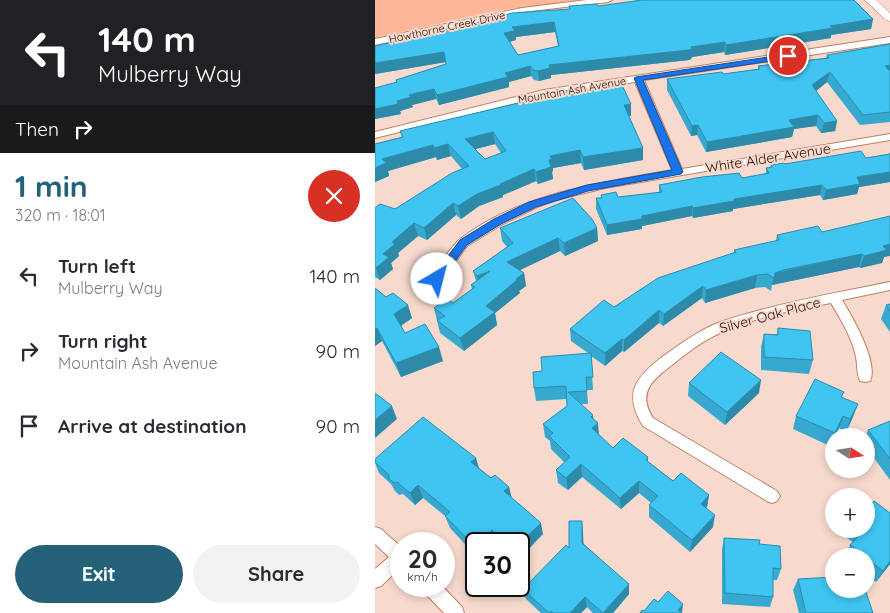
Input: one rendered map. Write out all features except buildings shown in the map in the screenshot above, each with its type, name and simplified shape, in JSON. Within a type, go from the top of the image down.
[{"type":"street","name":"Hawthorne Creek Drive","points":[[375,42],[522,10],[608,0]]},
{"type":"street","points":[[869,0],[890,18]]},
{"type":"street","name":"Mountain Ash Avenue","points":[[375,136],[529,96],[890,40]]},
{"type":"street","points":[[639,78],[678,172]]},
{"type":"street","name":"White Alder Avenue","points":[[437,279],[463,243],[497,222],[533,204],[587,188],[890,137]]},
{"type":"street","name":"Silver Oak Place","points":[[771,496],[654,427],[648,422],[640,409],[640,389],[647,377],[687,345],[716,328],[834,297],[890,286]]},
{"type":"street","points":[[834,297],[847,318],[862,353],[865,376]]},
{"type":"street","points":[[375,534],[390,547]]},
{"type":"street","points":[[375,580],[390,567]]},
{"type":"street","points":[[441,597],[456,613]]},
{"type":"shaded area","points":[[375,0],[580,0],[494,11],[375,38]]},
{"type":"route","points":[[437,279],[463,243],[497,222],[533,204],[587,188],[678,172],[639,78],[788,56]]}]
